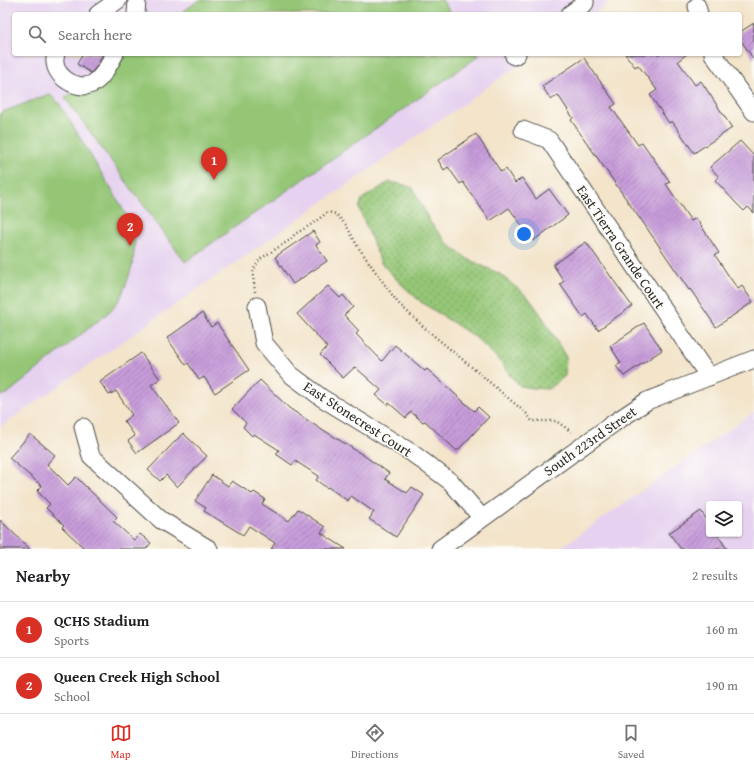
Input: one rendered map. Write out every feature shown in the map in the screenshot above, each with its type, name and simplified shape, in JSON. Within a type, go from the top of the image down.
[{"type":"street","points":[[101,12],[118,0]]},
{"type":"street","points":[[136,12],[137,0]]},
{"type":"street","points":[[573,12],[585,3],[585,0]]},
{"type":"street","points":[[55,56],[56,69],[65,80],[72,84],[81,86],[91,84],[101,76],[114,56]]},
{"type":"street","points":[[714,56],[754,112]]},
{"type":"street","name":"East Tierra Grande Court","points":[[523,130],[548,140],[710,377]]},
{"type":"street","name":"East Stonecrest Court","points":[[257,306],[264,343],[290,374],[322,398],[412,453],[451,482],[482,518]]},
{"type":"street","name":"South 223rd Street","points":[[440,549],[583,445],[647,401],[754,359]]},
{"type":"street","points":[[83,427],[91,456],[161,520],[209,549]]},
{"type":"path","points":[[257,306],[253,276],[254,268],[260,260],[328,212],[336,214],[346,225],[358,247],[398,303],[427,330],[527,414],[532,421],[556,421],[569,430],[583,445]]},
{"type":"shaded area","points":[[0,0],[613,0],[596,12],[12,12],[12,56],[532,56],[0,427]]},
{"type":"shaded area","points":[[754,412],[754,549],[559,549]]},
{"type":"green space","points":[[199,0],[442,0],[451,12],[183,12]]},
{"type":"green space","points":[[122,56],[479,56],[185,262],[65,98]]},
{"type":"green space","points":[[49,94],[59,103],[129,221],[135,242],[133,263],[120,299],[109,312],[7,394],[0,396],[0,113]]},
{"type":"green space","points":[[389,182],[413,188],[430,222],[449,245],[468,259],[500,274],[529,298],[542,316],[566,357],[565,376],[548,389],[520,386],[511,377],[501,362],[475,337],[421,302],[381,263],[359,208],[362,199]]},
{"type":"building","points":[[754,23],[754,60],[742,42],[742,31]]},
{"type":"building","points":[[82,56],[102,56],[97,66],[91,73],[77,64]]},
{"type":"building","points":[[627,56],[684,56],[678,61],[695,85],[701,81],[732,128],[694,153],[672,121],[669,123],[650,95],[657,90],[638,65],[635,67]]},
{"type":"building","points":[[584,58],[616,104],[611,107],[638,145],[642,142],[670,182],[666,184],[691,221],[696,218],[719,253],[715,255],[738,289],[742,286],[753,302],[716,327],[571,120],[573,118],[558,95],[551,100],[542,86]]},
{"type":"building","points":[[476,134],[501,172],[506,169],[515,183],[522,178],[536,199],[549,189],[568,215],[533,241],[509,208],[490,221],[463,182],[460,184],[448,167],[444,170],[438,160]]},
{"type":"building","points":[[740,141],[754,156],[754,213],[748,207],[744,211],[735,202],[715,180],[719,177],[710,167]]},
{"type":"building","points":[[313,231],[320,242],[316,245],[327,261],[293,284],[275,257]]},
{"type":"building","points":[[586,242],[632,306],[598,330],[587,314],[583,317],[560,284],[564,281],[553,265]]},
{"type":"building","points":[[328,286],[340,298],[343,295],[353,307],[344,315],[359,331],[356,334],[382,361],[395,345],[425,371],[427,369],[474,411],[478,407],[489,417],[457,451],[425,421],[423,422],[411,412],[406,418],[389,403],[388,405],[376,395],[381,390],[355,367],[343,378],[320,355],[327,347],[297,314]]},
{"type":"building","points":[[202,313],[211,327],[217,323],[249,370],[215,393],[204,377],[199,380],[188,363],[186,365],[167,338]]},
{"type":"building","points":[[644,323],[662,350],[624,376],[616,366],[621,363],[610,346]]},
{"type":"building","points":[[141,353],[160,379],[151,385],[179,423],[137,453],[128,441],[135,436],[124,421],[132,415],[116,391],[109,395],[100,382]]},
{"type":"building","points":[[260,380],[289,408],[389,473],[385,479],[407,493],[412,487],[424,495],[396,537],[369,519],[374,512],[351,496],[348,501],[328,487],[327,488],[316,480],[319,476],[295,461],[292,465],[276,454],[279,450],[254,434],[252,436],[243,427],[246,423],[232,409]]},
{"type":"building","points":[[183,433],[207,456],[177,487],[166,475],[160,481],[148,470]]},
{"type":"building","points":[[30,434],[55,455],[47,464],[68,485],[76,477],[117,517],[113,521],[134,540],[140,534],[151,543],[146,549],[85,549],[62,527],[64,525],[46,508],[50,504],[37,491],[42,486],[9,458]]},
{"type":"building","points":[[212,475],[228,486],[232,481],[252,494],[254,492],[265,499],[262,504],[289,521],[298,509],[325,527],[321,533],[346,549],[271,549],[275,543],[249,526],[243,535],[204,511],[206,508],[195,501]]},
{"type":"building","points":[[701,511],[706,518],[706,537],[719,537],[727,549],[681,549],[669,533]]},
{"type":"building","points":[[0,520],[30,549],[0,549]]},
{"type":"place","name":"QCHS Stadium","points":[[214,180]]},
{"type":"place","name":"Queen Creek High School","points":[[130,246]]}]
